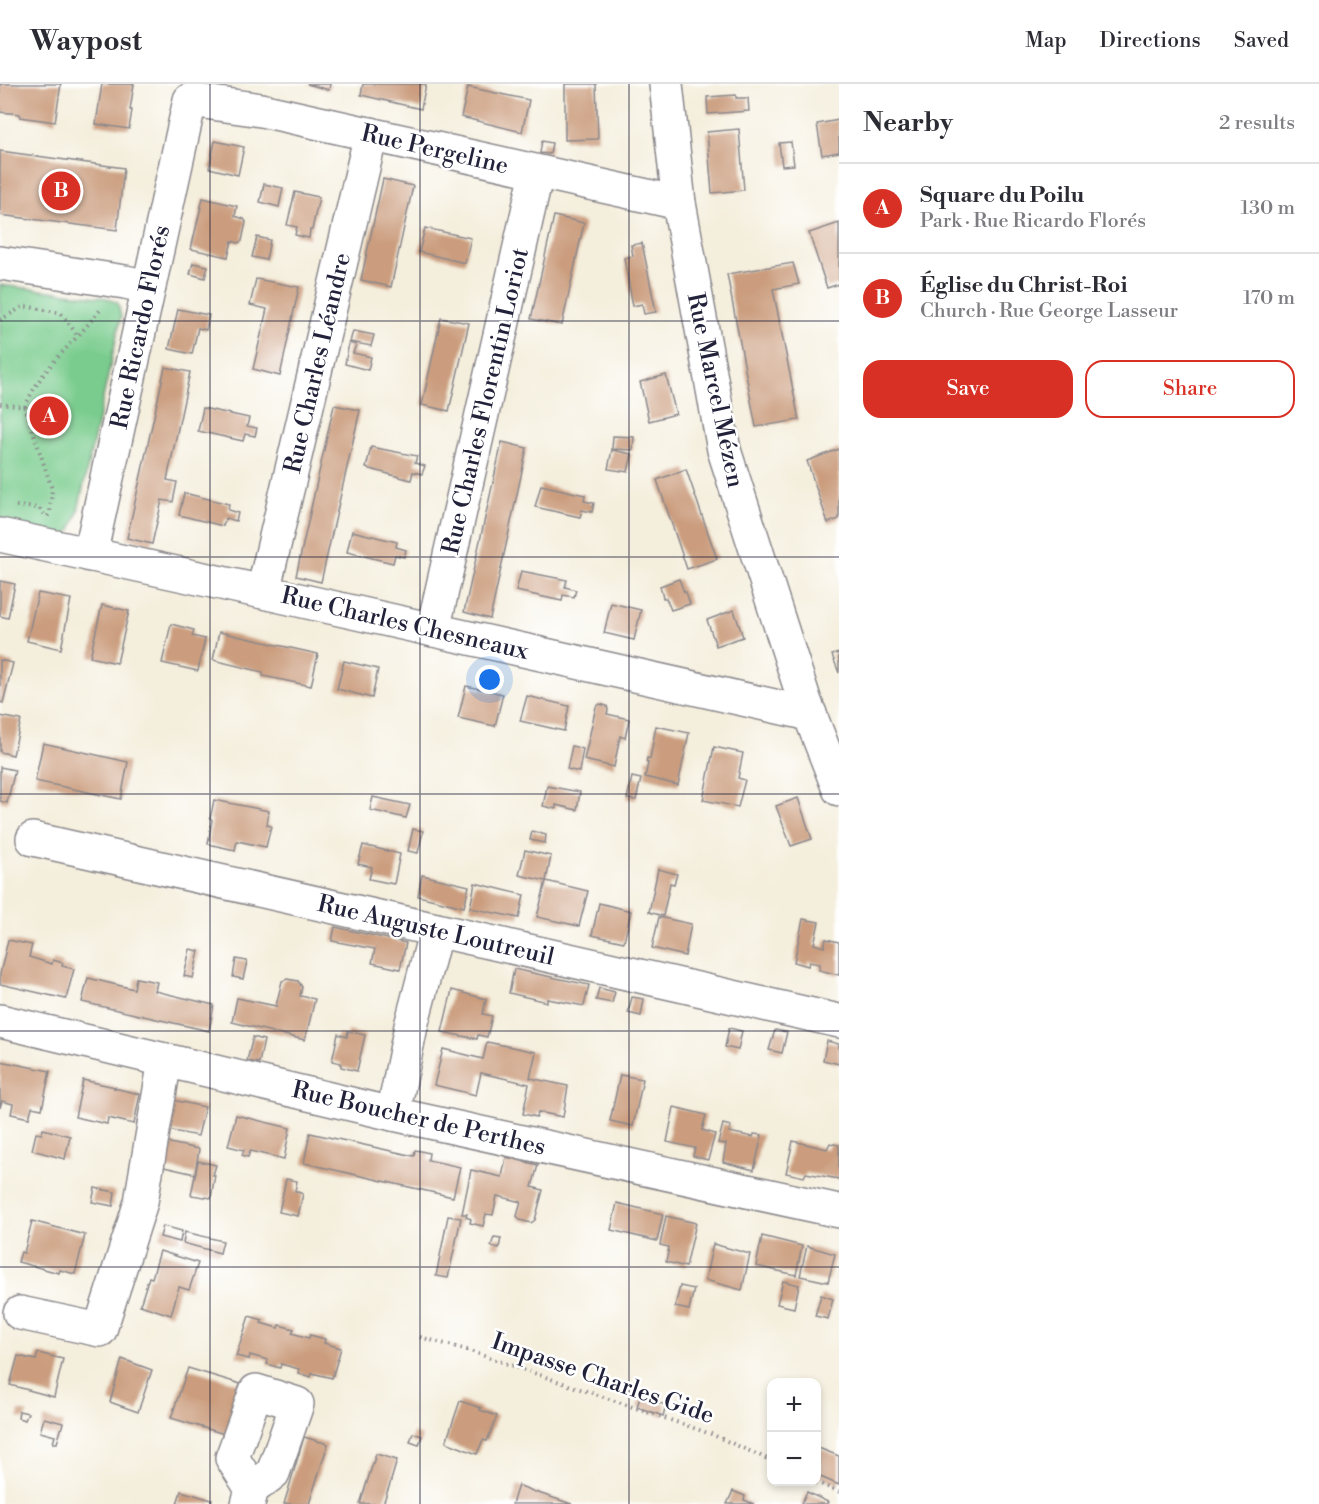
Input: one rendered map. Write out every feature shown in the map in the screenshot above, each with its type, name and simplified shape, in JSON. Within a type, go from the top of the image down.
[{"type":"street","name":"Rue Marcel Mézen","points":[[666,84],[679,203],[724,450],[810,714],[839,789]]},
{"type":"street","name":"Rue Pergeline","points":[[190,100],[261,110],[679,203]]},
{"type":"street","name":"Rue Ricardo Florés","points":[[90,555],[137,284],[190,100]]},
{"type":"street","name":"Rue Charles Léandre","points":[[264,592],[371,134]]},
{"type":"street","name":"Rue Charles Florentin Loriot","points":[[433,630],[537,172]]},
{"type":"street","points":[[0,263],[137,284]]},
{"type":"street","name":"Rue Charles Chesneaux","points":[[0,535],[810,714]]},
{"type":"street","name":"Rue Auguste Loutreuil","points":[[33,839],[839,1021]]},
{"type":"street","points":[[393,1114],[411,1026],[436,930]]},
{"type":"street","name":"Rue Boucher de Perthes","points":[[0,1021],[393,1114],[839,1211]]},
{"type":"street","points":[[20,1313],[100,1330],[141,1203],[165,1060]]},
{"type":"path","points":[[42,544],[50,513],[51,489],[24,407],[44,372],[78,336],[137,284]]},
{"type":"path","points":[[0,320],[24,306],[61,313],[78,336]]},
{"type":"path","points":[[0,404],[24,407]]},
{"type":"path","name":"Impasse Charles Gide","points":[[420,1336],[711,1434],[767,1459]]},
{"type":"path","points":[[821,1484],[839,1492]]},
{"type":"green space","points":[[0,285],[107,298],[118,303],[121,317],[77,515],[70,532],[56,539],[0,526]]},
{"type":"building","points":[[0,84],[61,84],[55,122],[0,112]]},
{"type":"building","points":[[102,84],[134,84],[129,129],[96,124]]},
{"type":"building","points":[[307,84],[330,84],[329,90]]},
{"type":"building","points":[[363,84],[426,84],[421,109],[361,95]]},
{"type":"building","points":[[565,84],[596,84],[598,139],[565,140]]},
{"type":"building","points":[[468,87],[529,100],[522,132],[461,117]]},
{"type":"building","points":[[736,95],[736,98],[748,98],[749,111],[708,114],[707,97]]},
{"type":"building","points":[[839,120],[839,152],[822,155],[817,124]]},
{"type":"building","points":[[739,129],[744,190],[712,193],[707,132]]},
{"type":"building","points":[[215,141],[244,147],[238,175],[209,168]]},
{"type":"building","points":[[542,141],[552,143],[550,154],[540,153]]},
{"type":"building","points":[[791,142],[794,165],[782,166],[779,143]]},
{"type":"building","points":[[0,151],[124,168],[117,230],[0,215]]},
{"type":"building","points":[[383,179],[413,186],[391,287],[361,280]]},
{"type":"building","points":[[264,184],[283,188],[279,207],[260,202]]},
{"type":"building","points":[[295,192],[319,197],[309,238],[295,235],[297,227],[287,225]]},
{"type":"building","points":[[203,198],[237,206],[235,216],[246,222],[242,241],[238,243],[232,241],[228,257],[191,249]]},
{"type":"building","points":[[554,216],[584,223],[562,325],[531,319]]},
{"type":"building","points":[[839,223],[839,284],[827,288],[809,233]]},
{"type":"building","points":[[425,228],[471,238],[465,263],[419,252]]},
{"type":"building","points":[[257,237],[270,240],[266,260],[252,257]]},
{"type":"building","points":[[642,243],[656,312],[644,314],[642,304],[633,306],[624,258],[633,256],[631,245]]},
{"type":"building","points":[[193,263],[208,266],[205,278],[190,274]]},
{"type":"building","points":[[793,263],[799,284],[773,289],[799,420],[756,427],[727,274]]},
{"type":"building","points":[[256,279],[299,287],[280,376],[253,369],[267,309],[250,305]]},
{"type":"building","points":[[178,309],[209,315],[206,330],[198,328],[192,354],[169,349]]},
{"type":"building","points":[[441,318],[469,323],[449,411],[422,405]]},
{"type":"building","points":[[353,331],[374,335],[371,346],[350,342]]},
{"type":"building","points":[[349,343],[356,345],[353,353],[371,357],[368,370],[345,364]]},
{"type":"building","points":[[165,367],[190,372],[167,480],[177,482],[173,502],[162,500],[152,544],[127,538]]},
{"type":"building","points":[[666,375],[676,414],[649,421],[640,382]]},
{"type":"building","points":[[334,405],[360,410],[321,582],[296,576]]},
{"type":"building","points":[[203,408],[249,418],[247,426],[257,428],[255,436],[245,434],[243,441],[198,431]]},
{"type":"building","points":[[613,436],[634,437],[633,450],[612,449]]},
{"type":"building","points":[[502,442],[527,448],[490,619],[464,612]]},
{"type":"building","points":[[371,447],[417,456],[415,463],[425,466],[422,474],[413,472],[411,480],[366,468]]},
{"type":"building","points":[[839,449],[839,519],[828,523],[807,461]]},
{"type":"building","points":[[612,450],[632,454],[628,472],[608,469]]},
{"type":"building","points":[[686,469],[717,559],[687,569],[657,480]]},
{"type":"building","points":[[541,485],[585,495],[584,501],[594,503],[592,512],[582,510],[580,517],[535,507]]},
{"type":"building","points":[[184,493],[229,504],[228,510],[238,513],[236,521],[226,518],[223,526],[179,515]]},
{"type":"building","points":[[352,531],[397,542],[396,547],[406,550],[404,557],[395,555],[393,563],[347,552]]},
{"type":"building","points":[[521,571],[567,580],[565,587],[576,590],[574,597],[563,595],[562,601],[516,591]]},
{"type":"building","points":[[679,579],[690,604],[671,610],[666,598],[663,598],[660,586]]},
{"type":"building","points":[[0,581],[15,584],[8,618],[0,616]]},
{"type":"building","points":[[38,593],[71,599],[61,649],[27,641]]},
{"type":"building","points":[[611,603],[641,610],[634,640],[604,633]]},
{"type":"building","points":[[102,605],[129,611],[117,663],[90,657]]},
{"type":"building","points":[[734,610],[743,637],[716,646],[707,620]]},
{"type":"building","points":[[171,624],[194,630],[192,636],[205,639],[198,671],[162,663]]},
{"type":"building","points":[[219,632],[318,654],[311,686],[263,676],[263,672],[213,660]]},
{"type":"building","points":[[839,653],[839,673],[832,655]]},
{"type":"building","points":[[0,660],[13,663],[3,703],[0,702]]},
{"type":"building","points":[[344,661],[378,669],[372,698],[337,689]]},
{"type":"building","points":[[466,686],[503,694],[495,726],[458,718]]},
{"type":"building","points":[[527,696],[569,706],[564,731],[520,721]]},
{"type":"building","points":[[600,704],[607,706],[607,714],[629,719],[625,738],[620,736],[614,767],[584,760],[596,707]]},
{"type":"building","points":[[0,716],[21,720],[13,755],[0,752]]},
{"type":"building","points":[[656,726],[689,733],[678,785],[645,777],[648,763],[646,762],[647,758],[650,759]]},
{"type":"building","points":[[43,743],[128,762],[121,799],[35,781]]},
{"type":"building","points":[[572,746],[583,749],[579,772],[567,769]]},
{"type":"building","points":[[714,747],[743,753],[738,778],[745,780],[738,807],[703,800]]},
{"type":"building","points":[[0,767],[15,770],[7,803],[0,801]]},
{"type":"building","points":[[632,777],[641,779],[636,800],[627,799]]},
{"type":"building","points":[[547,786],[580,792],[577,810],[556,805],[556,809],[543,806]]},
{"type":"building","points":[[373,797],[410,805],[406,818],[370,810]]},
{"type":"building","points":[[798,798],[812,839],[791,846],[776,806]]},
{"type":"building","points":[[214,800],[269,811],[267,825],[271,826],[266,847],[237,841],[235,850],[208,844]]},
{"type":"building","points":[[413,829],[423,831],[418,853],[408,851]]},
{"type":"building","points":[[532,831],[546,835],[545,843],[530,840]]},
{"type":"building","points":[[363,845],[400,854],[394,884],[369,879],[372,867],[358,864]]},
{"type":"building","points":[[525,850],[551,856],[546,881],[519,875]]},
{"type":"building","points":[[658,869],[677,874],[674,884],[670,883],[663,916],[649,912]]},
{"type":"building","points":[[422,875],[469,886],[464,907],[418,896]]},
{"type":"building","points":[[546,881],[588,891],[579,926],[537,917]]},
{"type":"building","points":[[475,883],[524,895],[519,918],[470,908]]},
{"type":"building","points":[[599,903],[631,911],[624,942],[592,935]]},
{"type":"building","points":[[659,917],[691,924],[685,956],[652,948]]},
{"type":"building","points":[[803,919],[819,922],[814,944],[824,947],[826,939],[839,942],[839,975],[819,970],[820,964],[809,962],[808,966],[794,962]]},
{"type":"building","points":[[335,927],[406,943],[400,969],[372,963],[375,949],[332,941]]},
{"type":"building","points":[[8,940],[32,945],[29,957],[52,964],[53,960],[63,963],[62,966],[74,969],[66,999],[0,984]]},
{"type":"building","points":[[190,949],[199,951],[193,978],[184,976]]},
{"type":"building","points":[[236,959],[247,961],[243,979],[233,977]]},
{"type":"building","points":[[514,969],[589,985],[584,1006],[547,999],[547,1002],[509,993]]},
{"type":"building","points":[[88,978],[134,989],[136,978],[157,982],[155,991],[214,1005],[209,1031],[82,1002]]},
{"type":"building","points":[[287,979],[298,981],[302,987],[300,996],[315,999],[305,1040],[232,1022],[237,998],[276,1006],[282,981]]},
{"type":"building","points":[[599,988],[615,992],[612,1003],[596,1000]]},
{"type":"building","points":[[452,990],[486,999],[483,1014],[492,1016],[487,1037],[478,1035],[477,1039],[442,1032]]},
{"type":"building","points":[[632,997],[644,999],[641,1016],[628,1013]]},
{"type":"building","points":[[729,1028],[742,1031],[738,1050],[725,1047]]},
{"type":"building","points":[[775,1030],[787,1032],[782,1053],[769,1050]]},
{"type":"building","points":[[348,1031],[365,1035],[357,1071],[341,1067],[341,1063],[332,1061],[338,1034],[347,1037]]},
{"type":"building","points":[[253,1037],[264,1040],[259,1063],[247,1061]]},
{"type":"building","points":[[827,1041],[839,1044],[839,1064],[823,1060]]},
{"type":"building","points":[[487,1042],[536,1052],[530,1078],[568,1086],[563,1117],[538,1112],[537,1117],[523,1114],[529,1084],[481,1073],[476,1095],[434,1085],[443,1049],[483,1059]]},
{"type":"building","points":[[0,1061],[50,1071],[42,1109],[32,1107],[29,1118],[11,1114],[13,1104],[2,1101],[0,1108]]},
{"type":"building","points":[[620,1075],[643,1079],[633,1126],[610,1121]]},
{"type":"building","points":[[83,1080],[140,1094],[134,1124],[108,1118],[107,1124],[75,1117]]},
{"type":"building","points":[[168,1099],[205,1107],[198,1136],[162,1129]]},
{"type":"building","points":[[674,1107],[706,1115],[702,1130],[715,1134],[708,1160],[693,1156],[695,1148],[667,1142]]},
{"type":"building","points":[[236,1115],[290,1128],[284,1159],[250,1151],[248,1157],[242,1155],[244,1150],[228,1146]]},
{"type":"building","points":[[723,1124],[731,1126],[729,1132],[753,1137],[754,1134],[762,1135],[754,1170],[723,1162],[726,1144],[718,1143]]},
{"type":"building","points":[[43,1129],[70,1136],[65,1159],[32,1150],[36,1133],[42,1134]]},
{"type":"building","points":[[310,1133],[414,1156],[415,1150],[429,1153],[428,1160],[460,1167],[453,1197],[304,1163]]},
{"type":"building","points":[[160,1141],[199,1149],[195,1174],[155,1165]]},
{"type":"building","points":[[793,1141],[827,1149],[830,1143],[839,1145],[839,1179],[806,1173],[804,1177],[786,1173]]},
{"type":"building","points":[[506,1157],[538,1165],[532,1187],[543,1190],[535,1220],[531,1223],[520,1220],[517,1216],[521,1202],[497,1196],[493,1215],[486,1214],[483,1226],[470,1223],[471,1219],[466,1217],[467,1214],[462,1214],[471,1170],[502,1177]]},
{"type":"building","points":[[198,1161],[216,1165],[211,1198],[191,1195]]},
{"type":"building","points":[[286,1179],[297,1181],[295,1191],[303,1194],[298,1216],[279,1212]]},
{"type":"building","points":[[95,1188],[115,1192],[113,1206],[92,1202]]},
{"type":"building","points":[[617,1203],[663,1214],[657,1241],[611,1230]]},
{"type":"building","points":[[448,1216],[461,1218],[448,1278],[436,1276]]},
{"type":"building","points":[[666,1216],[696,1223],[686,1267],[666,1262],[669,1247],[660,1245]]},
{"type":"building","points":[[32,1221],[85,1235],[75,1274],[60,1270],[59,1273],[18,1262],[21,1252],[24,1253]]},
{"type":"building","points":[[163,1226],[182,1231],[180,1242],[160,1237]]},
{"type":"building","points":[[185,1232],[223,1241],[220,1253],[183,1243]]},
{"type":"building","points":[[762,1236],[802,1246],[796,1275],[756,1266]]},
{"type":"building","points":[[494,1237],[501,1238],[499,1248],[491,1246]]},
{"type":"building","points":[[713,1244],[750,1254],[742,1290],[705,1280]]},
{"type":"building","points":[[807,1246],[835,1254],[828,1282],[800,1276]]},
{"type":"building","points":[[160,1251],[198,1263],[189,1290],[179,1287],[171,1315],[140,1305],[149,1277],[152,1278]]},
{"type":"building","points":[[783,1281],[799,1285],[794,1308],[777,1304]]},
{"type":"building","points":[[680,1286],[694,1289],[689,1310],[675,1307]]},
{"type":"building","points":[[821,1295],[833,1299],[828,1319],[815,1316]]},
{"type":"building","points":[[249,1316],[263,1320],[261,1323],[278,1328],[279,1325],[294,1329],[292,1333],[309,1338],[310,1335],[325,1339],[324,1343],[341,1348],[332,1378],[312,1373],[311,1377],[298,1373],[299,1369],[281,1364],[280,1368],[267,1364],[268,1360],[250,1355],[249,1359],[236,1356]]},
{"type":"building","points":[[38,1353],[63,1359],[54,1397],[10,1385],[18,1356],[36,1360]]},
{"type":"building","points":[[122,1359],[152,1370],[138,1412],[110,1402]]},
{"type":"building","points":[[188,1368],[244,1385],[228,1435],[171,1418]]},
{"type":"building","points":[[640,1397],[666,1405],[663,1416],[637,1407]]},
{"type":"building","points":[[460,1401],[497,1416],[487,1441],[483,1440],[477,1454],[446,1442]]},
{"type":"building","points":[[19,1411],[28,1413],[25,1420],[18,1418]]},
{"type":"building","points":[[44,1418],[63,1423],[57,1443],[53,1443],[55,1436],[40,1432]]},
{"type":"building","points":[[413,1433],[422,1436],[419,1445],[410,1442]]},
{"type":"building","points":[[304,1437],[328,1444],[309,1504],[284,1504]]},
{"type":"building","points":[[821,1449],[839,1456],[839,1485],[821,1477]]},
{"type":"building","points":[[376,1454],[397,1460],[390,1484],[383,1504],[360,1504]]},
{"type":"building","points":[[518,1485],[535,1492],[572,1504],[512,1504]]},
{"type":"building","points":[[181,1491],[212,1500],[210,1504],[177,1504]]},
{"type":"building","points":[[733,1491],[745,1496],[744,1500],[754,1504],[727,1504]]},
{"type":"building","points":[[807,1492],[828,1502],[827,1504],[801,1504]]},
{"type":"place","name":"Église du Christ-Roi","points":[[61,191]]},
{"type":"place","name":"Square du Poilu","points":[[49,416]]}]
